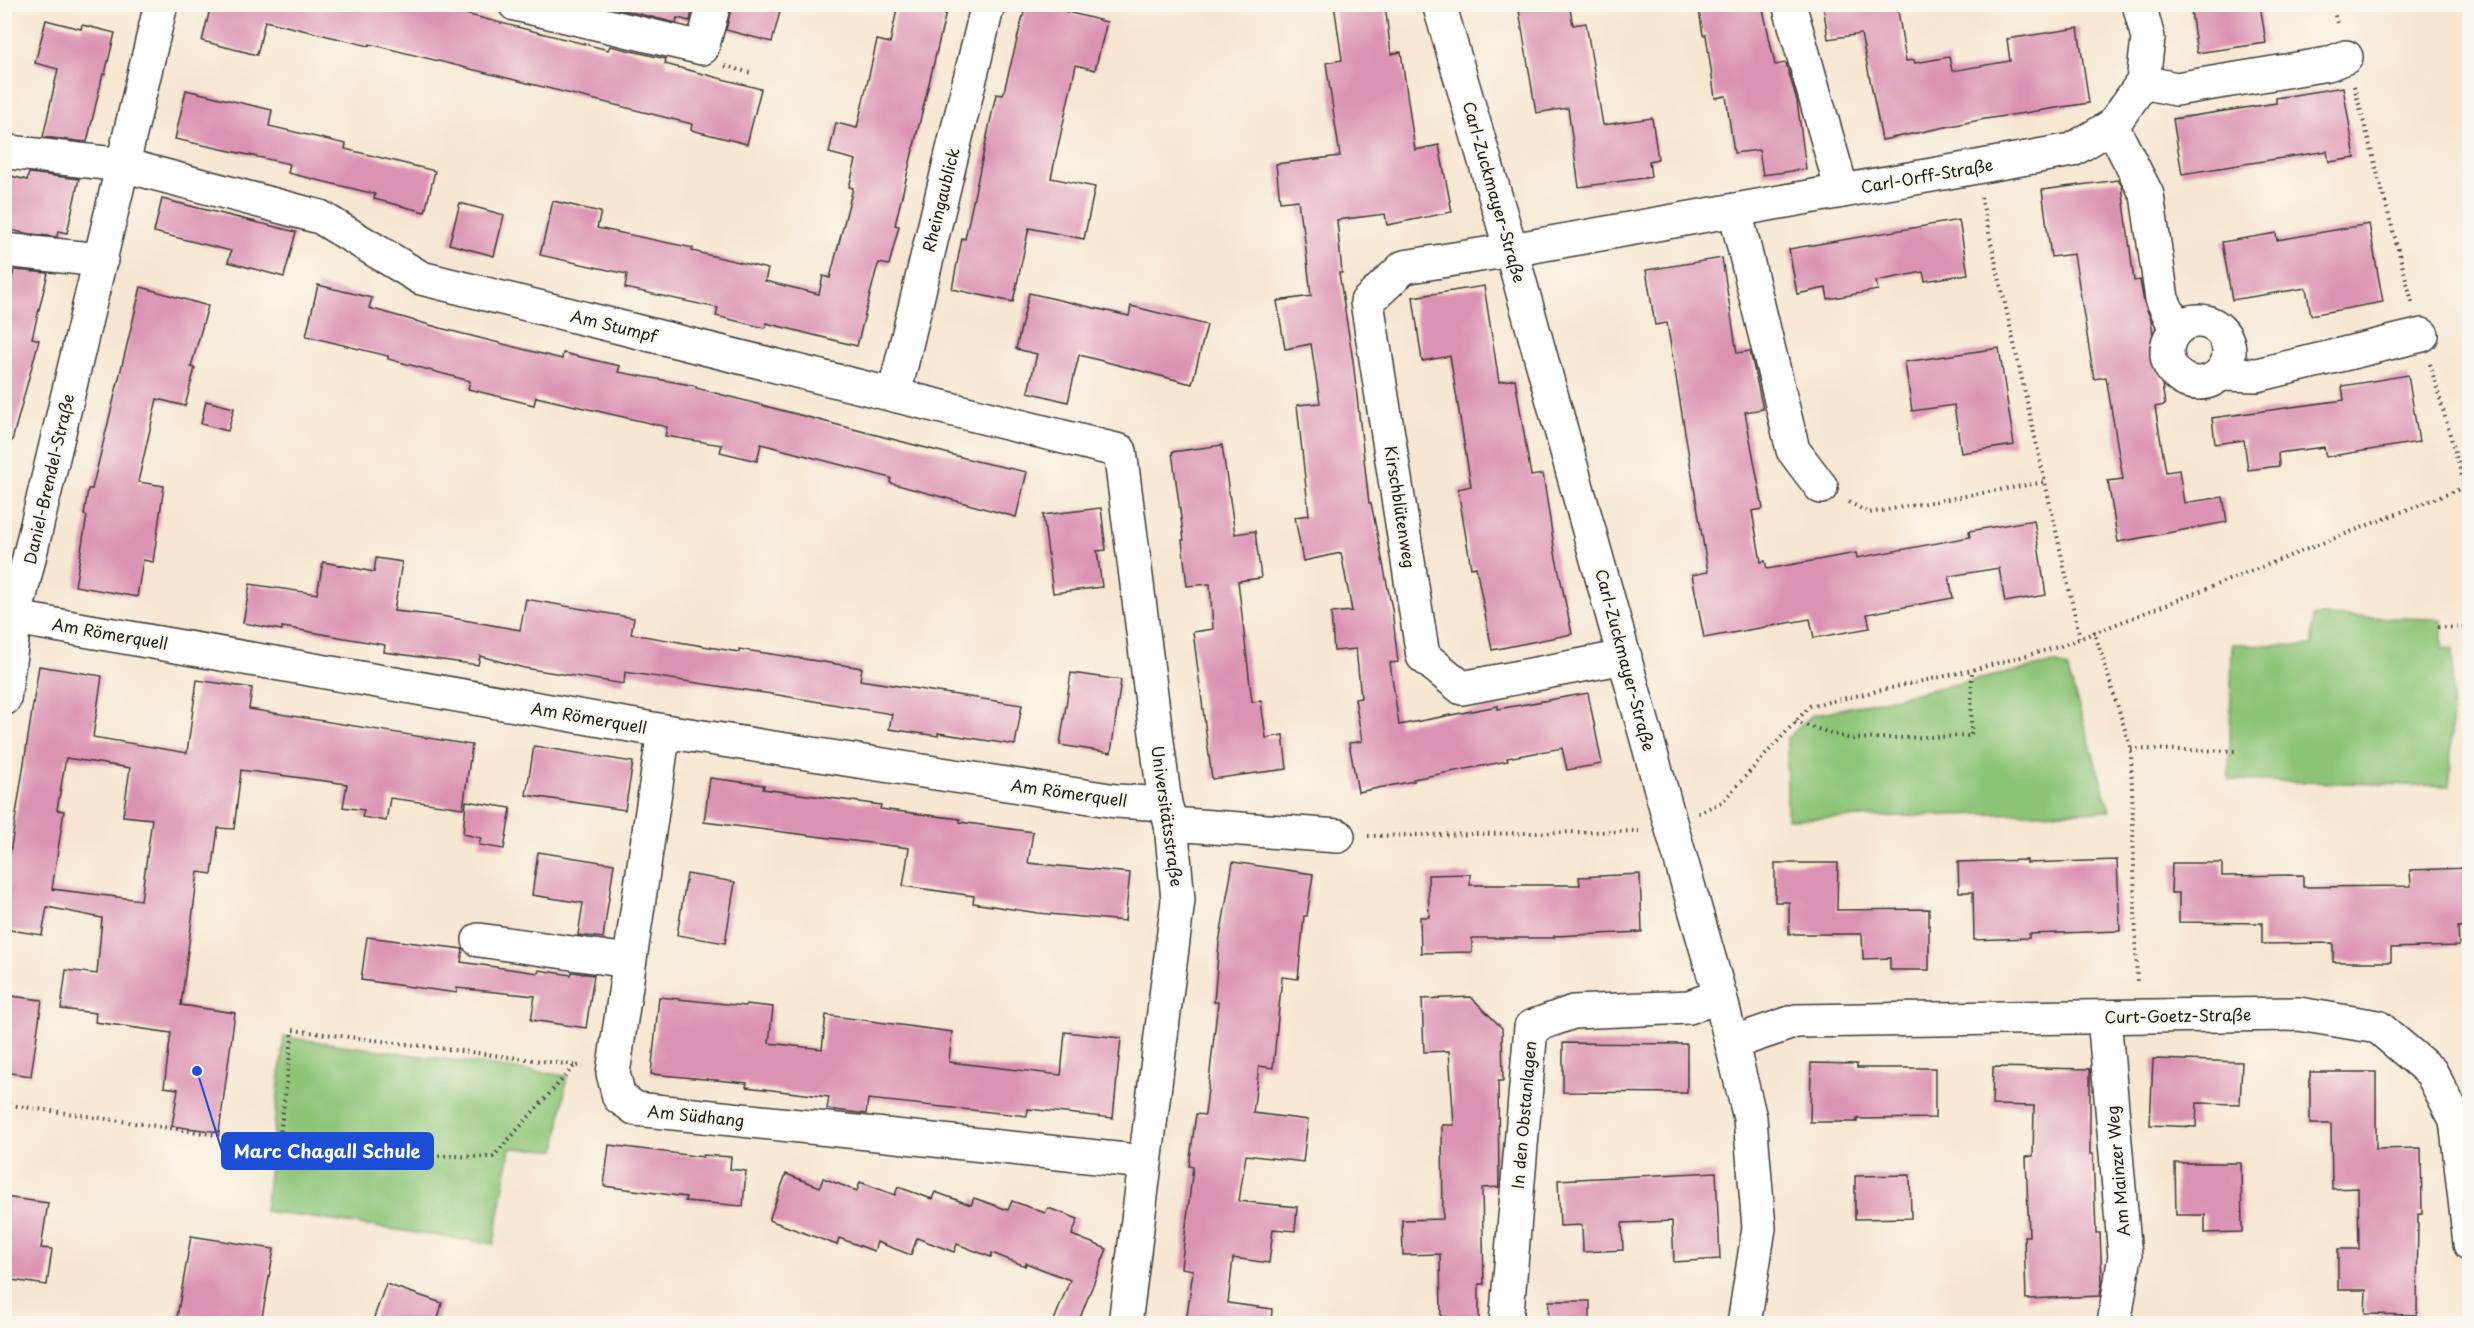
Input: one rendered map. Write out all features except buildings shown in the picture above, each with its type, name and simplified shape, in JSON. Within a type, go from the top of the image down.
[{"type":"street","name":"Daniel-Brendel-Straße","points":[[4,699],[10,617],[101,260],[161,4]]},
{"type":"street","points":[[515,4],[702,48],[714,4]]},
{"type":"street","name":"Rheingaublick","points":[[894,395],[988,4]]},
{"type":"street","name":"Carl-Zuckmayer-Straße","points":[[1439,4],[1511,250],[1720,996],[1750,1118],[1759,1228],[1744,1323]]},
{"type":"street","points":[[1789,4],[1842,191]]},
{"type":"street","name":"Carl-Orff-Straße","points":[[1511,250],[2072,150],[2112,126],[2143,81],[2148,38],[2139,4]]},
{"type":"street","points":[[2143,81],[2176,89],[2328,64],[2346,57]]},
{"type":"street","points":[[2112,126],[2147,195],[2162,299],[2176,329]]},
{"type":"street","points":[[9,152],[123,165]]},
{"type":"street","name":"Am Stumpf","points":[[123,165],[320,217],[421,278],[1120,451]]},
{"type":"street","points":[[1735,210],[1793,450],[1821,487]]},
{"type":"street","points":[[4,250],[101,260]]},
{"type":"street","name":"Kirschblütenweg","points":[[1511,250],[1404,267],[1367,302],[1423,656],[1462,688],[1625,657]]},
{"type":"street","points":[[2221,375],[2228,364],[2230,354],[2228,340],[2217,326],[2203,321],[2187,322],[2176,329],[2168,343],[2167,354],[2170,366],[2180,378],[2195,383],[2204,383],[2221,375],[2257,375],[2422,335]]},
{"type":"street","name":"Universitätsstraße","points":[[1120,451],[1178,900],[1125,1323]]},
{"type":"street","name":"Am Römerquell","points":[[10,617],[664,731],[1116,801],[1168,814],[1338,836]]},
{"type":"street","name":"Am Südhang","points":[[664,731],[613,1073],[619,1097],[636,1109],[1145,1162]]},
{"type":"street","points":[[480,940],[629,961]]},
{"type":"street","name":"In den Obstanlagen","points":[[1506,1323],[1531,1028],[1573,1012],[1689,1007],[1720,996]]},
{"type":"street","name":"Curt-Goetz-Straße","points":[[1732,1043],[1796,1022],[2299,1014],[2378,1028],[2431,1072],[2456,1120],[2469,1244]]},
{"type":"street","name":"Am Mainzer Weg","points":[[2104,1017],[2125,1256],[2114,1323]]},
{"type":"path","points":[[2332,4],[2469,505]]},
{"type":"path","points":[[1974,167],[2080,638]]},
{"type":"path","points":[[1821,487],[1869,513],[2044,482]]},
{"type":"path","points":[[1338,836],[1633,833],[1670,822],[1703,811],[1722,801],[1810,706],[1972,670],[2058,647],[2465,487]]},
{"type":"path","points":[[2438,627],[2469,628]]},
{"type":"path","points":[[2094,631],[2131,749],[2138,1017]]},
{"type":"path","points":[[1794,722],[1850,739],[1971,736],[1972,670]]},
{"type":"path","points":[[2131,749],[2237,751]]},
{"type":"path","points":[[279,1143],[293,1030],[575,1065],[613,1073]]},
{"type":"path","points":[[4,1104],[348,1154],[493,1156],[575,1065]]},
{"type":"green space","points":[[2313,616],[2442,619],[2442,648],[2453,649],[2450,786],[2229,780],[2232,644],[2312,646]]},
{"type":"green space","points":[[2055,663],[2067,668],[2110,811],[1787,819],[1787,738],[1813,715]]},
{"type":"green space","points":[[284,1037],[567,1076],[556,1150],[510,1148],[494,1244],[265,1211]]},
{"type":"place","name":"Marc Chagall Schule","points":[[197,1071]]}]
